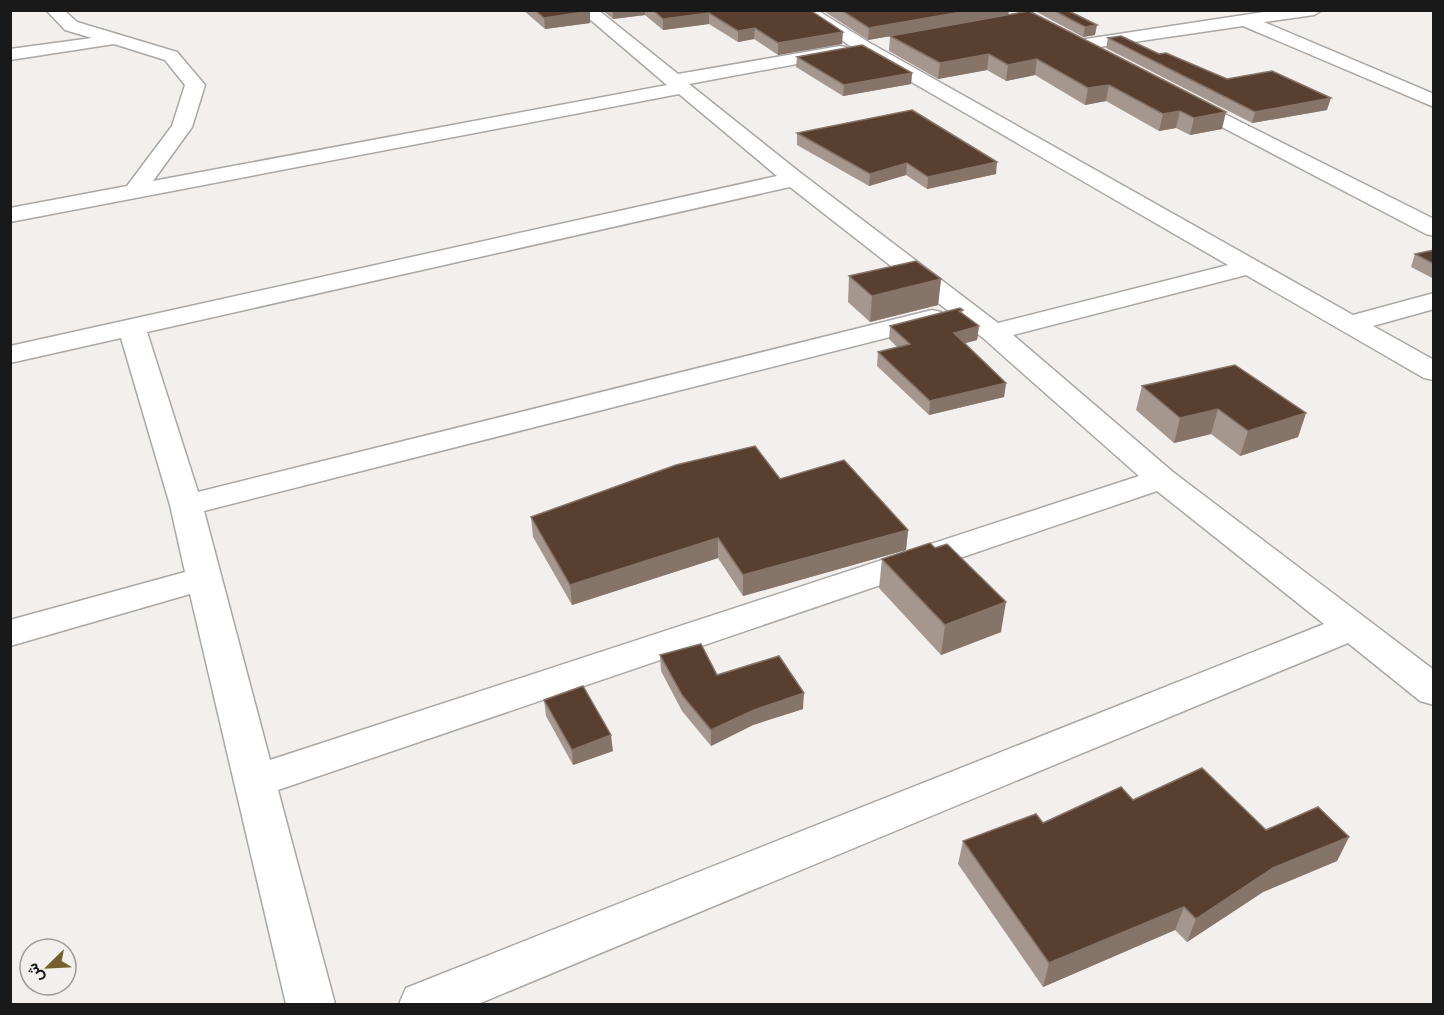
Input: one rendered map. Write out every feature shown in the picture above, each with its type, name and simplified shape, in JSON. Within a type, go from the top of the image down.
[{"type":"street","points":[[587,10],[794,179],[965,309],[1162,479],[1350,628],[1434,691]]},
{"type":"street","points":[[804,10],[864,47],[1434,372]]},
{"type":"street","points":[[1220,10],[1434,101]]},
{"type":"street","points":[[1079,45],[1314,10]]},
{"type":"street","points":[[54,11],[72,26],[171,56],[195,85],[182,127],[134,192]]},
{"type":"street","points":[[1058,35],[1110,62]]},
{"type":"street","points":[[10,55],[115,40]]},
{"type":"street","points":[[10,215],[887,43]]},
{"type":"street","points":[[1162,88],[1434,229]]},
{"type":"street","points":[[10,355],[794,179]]},
{"type":"street","points":[[993,332],[1249,267]]},
{"type":"street","points":[[1349,324],[1434,301]]},
{"type":"street","points":[[186,506],[965,309]]},
{"type":"street","points":[[132,328],[186,506],[310,1005]]},
{"type":"street","points":[[254,782],[1162,479]]},
{"type":"street","points":[[10,633],[204,578]]},
{"type":"street","points":[[423,1005],[1350,628]]},
{"type":"building","points":[[535,10],[589,10],[590,11],[544,18]]},
{"type":"building","points":[[653,10],[810,10],[843,32],[778,43],[755,28],[738,31],[709,13],[663,19]]},
{"type":"building","points":[[841,10],[973,10],[869,28]]},
{"type":"building","points":[[1053,10],[1067,10],[1097,25],[1085,27]]},
{"type":"building","points":[[1029,11],[1226,112],[1194,118],[1180,111],[1163,114],[1109,85],[1088,88],[1037,59],[1008,65],[989,54],[940,63],[890,36]]},
{"type":"building","points":[[1121,36],[1159,54],[1166,53],[1227,79],[1272,71],[1331,98],[1255,112],[1108,38]]},
{"type":"building","points":[[862,45],[912,73],[844,85],[797,57]]},
{"type":"building","points":[[912,110],[997,162],[928,177],[907,163],[870,174],[797,133]]},
{"type":"building","points":[[1434,250],[1434,264],[1415,254]]},
{"type":"building","points":[[916,261],[941,279],[872,296],[849,276]]},
{"type":"building","points":[[960,308],[963,310],[959,311],[979,326],[954,333],[1006,383],[930,401],[878,352],[910,344],[890,326]]},
{"type":"building","points":[[1235,365],[1306,413],[1248,431],[1218,409],[1180,418],[1142,386]]},
{"type":"building","points":[[755,446],[780,479],[844,460],[908,530],[743,575],[718,538],[570,585],[531,517],[676,465]]},
{"type":"building","points":[[930,543],[935,548],[947,544],[1006,602],[945,625],[882,559]]},
{"type":"building","points":[[701,644],[717,675],[779,656],[804,693],[754,710],[711,730],[682,695],[660,655]]},
{"type":"building","points":[[583,686],[611,735],[572,750],[544,700]]},
{"type":"building","points":[[1202,768],[1266,830],[1318,807],[1349,837],[1273,868],[1196,919],[1184,907],[1049,963],[963,841],[1036,814],[1043,823],[1121,787],[1133,800]]}]
